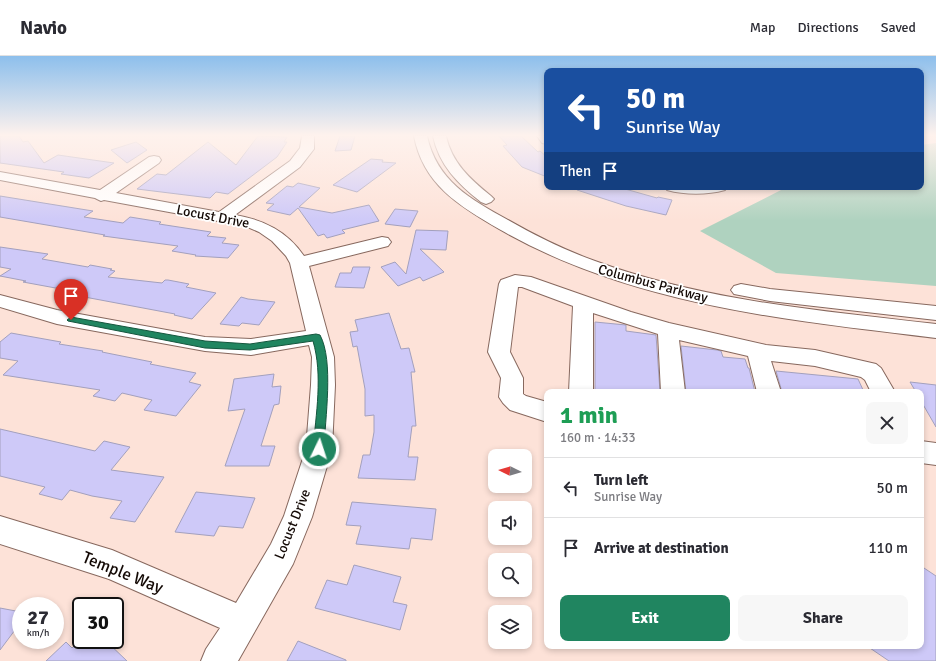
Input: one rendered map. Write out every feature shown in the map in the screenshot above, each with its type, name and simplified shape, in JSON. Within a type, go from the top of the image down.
[{"type":"street","points":[[101,196],[148,164]]},
{"type":"street","points":[[223,216],[295,164]]},
{"type":"street","name":"Columbus Parkway","points":[[430,164],[439,180],[462,199],[505,228],[572,260],[647,284],[689,295],[784,313],[936,331]]},
{"type":"street","name":"Columbus Parkway","points":[[451,164],[465,183],[490,202],[516,217],[575,245],[640,267],[692,281],[770,294],[936,313]]},
{"type":"street","name":"Locust Drive","points":[[0,176],[101,196],[223,216],[250,222],[265,228],[280,238],[293,251],[299,263],[316,337],[323,357],[323,385],[319,449],[298,517],[282,554],[243,622],[218,661]]},
{"type":"street","points":[[299,263],[382,242]]},
{"type":"street","points":[[544,411],[518,403],[511,397],[512,378],[499,352],[508,284],[515,281],[524,281],[624,317],[668,330],[757,351],[815,358],[868,370],[873,374],[881,389]]},
{"type":"street","points":[[0,301],[57,317],[205,344],[250,347],[316,337]]},
{"type":"street","points":[[581,389],[583,302]]},
{"type":"street","points":[[668,330],[673,389]]},
{"type":"street","points":[[757,351],[768,389]]},
{"type":"street","points":[[924,452],[936,454]]},
{"type":"street","name":"Temple Way","points":[[0,530],[112,565],[243,622]]},
{"type":"green space","points":[[924,164],[936,164],[936,286],[776,273],[700,231],[781,190],[924,190]]},
{"type":"building","points":[[9,164],[112,164],[89,178],[61,174],[64,172]]},
{"type":"building","points":[[180,164],[267,164],[228,194],[216,192],[210,198],[137,189],[157,174],[166,175]]},
{"type":"building","points":[[363,164],[394,164],[357,192],[333,185]]},
{"type":"building","points":[[519,164],[544,164],[544,176],[522,167]]},
{"type":"building","points":[[298,183],[320,188],[299,207],[332,213],[369,205],[379,221],[342,230],[345,233],[327,238],[324,234],[318,236],[298,208],[290,215],[267,210],[274,204],[266,203],[287,186],[293,187]]},
{"type":"building","points":[[577,190],[629,190],[657,198],[672,200],[666,215],[626,206]]},
{"type":"building","points":[[0,196],[93,211],[84,217],[123,223],[130,217],[161,222],[159,224],[211,232],[207,236],[226,238],[222,243],[239,245],[228,258],[195,256],[196,255],[172,251],[178,246],[103,236],[105,235],[0,217]]},
{"type":"building","points":[[395,209],[418,211],[410,227],[385,224]]},
{"type":"building","points":[[416,230],[448,231],[446,250],[420,249],[444,272],[423,281],[420,277],[398,286],[381,267],[395,262],[406,274]]},
{"type":"building","points":[[0,247],[48,254],[42,259],[88,267],[90,265],[112,269],[110,270],[115,271],[108,277],[162,283],[165,280],[168,280],[189,284],[186,287],[216,293],[192,319],[174,315],[175,314],[58,292],[61,289],[0,276],[11,269],[0,267]]},
{"type":"building","points":[[353,267],[370,267],[364,288],[335,287],[340,273],[351,273]]},
{"type":"building","points":[[241,297],[275,302],[259,325],[242,323],[239,326],[220,324]]},
{"type":"building","points":[[389,313],[401,349],[409,348],[415,372],[411,372],[416,426],[412,426],[408,457],[418,457],[415,480],[358,478],[363,455],[370,455],[374,432],[374,415],[365,416],[365,389],[357,346],[353,347],[350,332],[358,331],[355,320]]},
{"type":"building","points":[[595,322],[626,325],[626,331],[656,335],[660,389],[595,389]]},
{"type":"building","points":[[11,333],[61,342],[59,344],[103,351],[102,352],[152,362],[150,364],[196,373],[189,382],[201,385],[176,416],[144,410],[152,400],[122,393],[115,401],[93,396],[100,390],[3,375],[18,361],[0,358],[0,342]]},
{"type":"building","points":[[681,346],[717,350],[721,351],[723,357],[745,359],[754,389],[686,389]]},
{"type":"building","points":[[776,371],[858,379],[863,389],[781,389]]},
{"type":"building","points":[[274,374],[272,387],[281,386],[279,404],[274,405],[261,446],[275,446],[269,466],[225,466],[245,409],[228,411],[234,379]]},
{"type":"building","points":[[910,382],[936,385],[936,427],[924,406],[924,389],[914,389]]},
{"type":"building","points":[[0,429],[95,451],[104,441],[130,447],[111,470],[164,477],[135,522],[110,518],[122,501],[92,496],[70,490],[62,500],[39,494],[45,487],[0,476]]},
{"type":"building","points":[[196,492],[255,498],[243,528],[219,526],[214,536],[175,532]]},
{"type":"building","points":[[352,502],[436,509],[432,540],[411,538],[409,549],[356,544],[361,526],[346,525]]},
{"type":"building","points":[[354,565],[401,577],[393,602],[407,605],[400,630],[315,608],[327,580],[347,585]]},
{"type":"building","points":[[924,568],[936,576],[936,661],[889,661],[871,649],[924,649]]},
{"type":"building","points":[[0,608],[12,610],[12,634],[0,650]]},
{"type":"building","points":[[298,641],[346,660],[346,661],[287,661]]},
{"type":"building","points":[[66,642],[72,649],[114,649],[127,661],[46,661],[59,649],[64,649],[64,644]]},
{"type":"route","points":[[71,320],[205,344],[250,347],[316,337],[323,357],[323,385],[319,449]]}]
